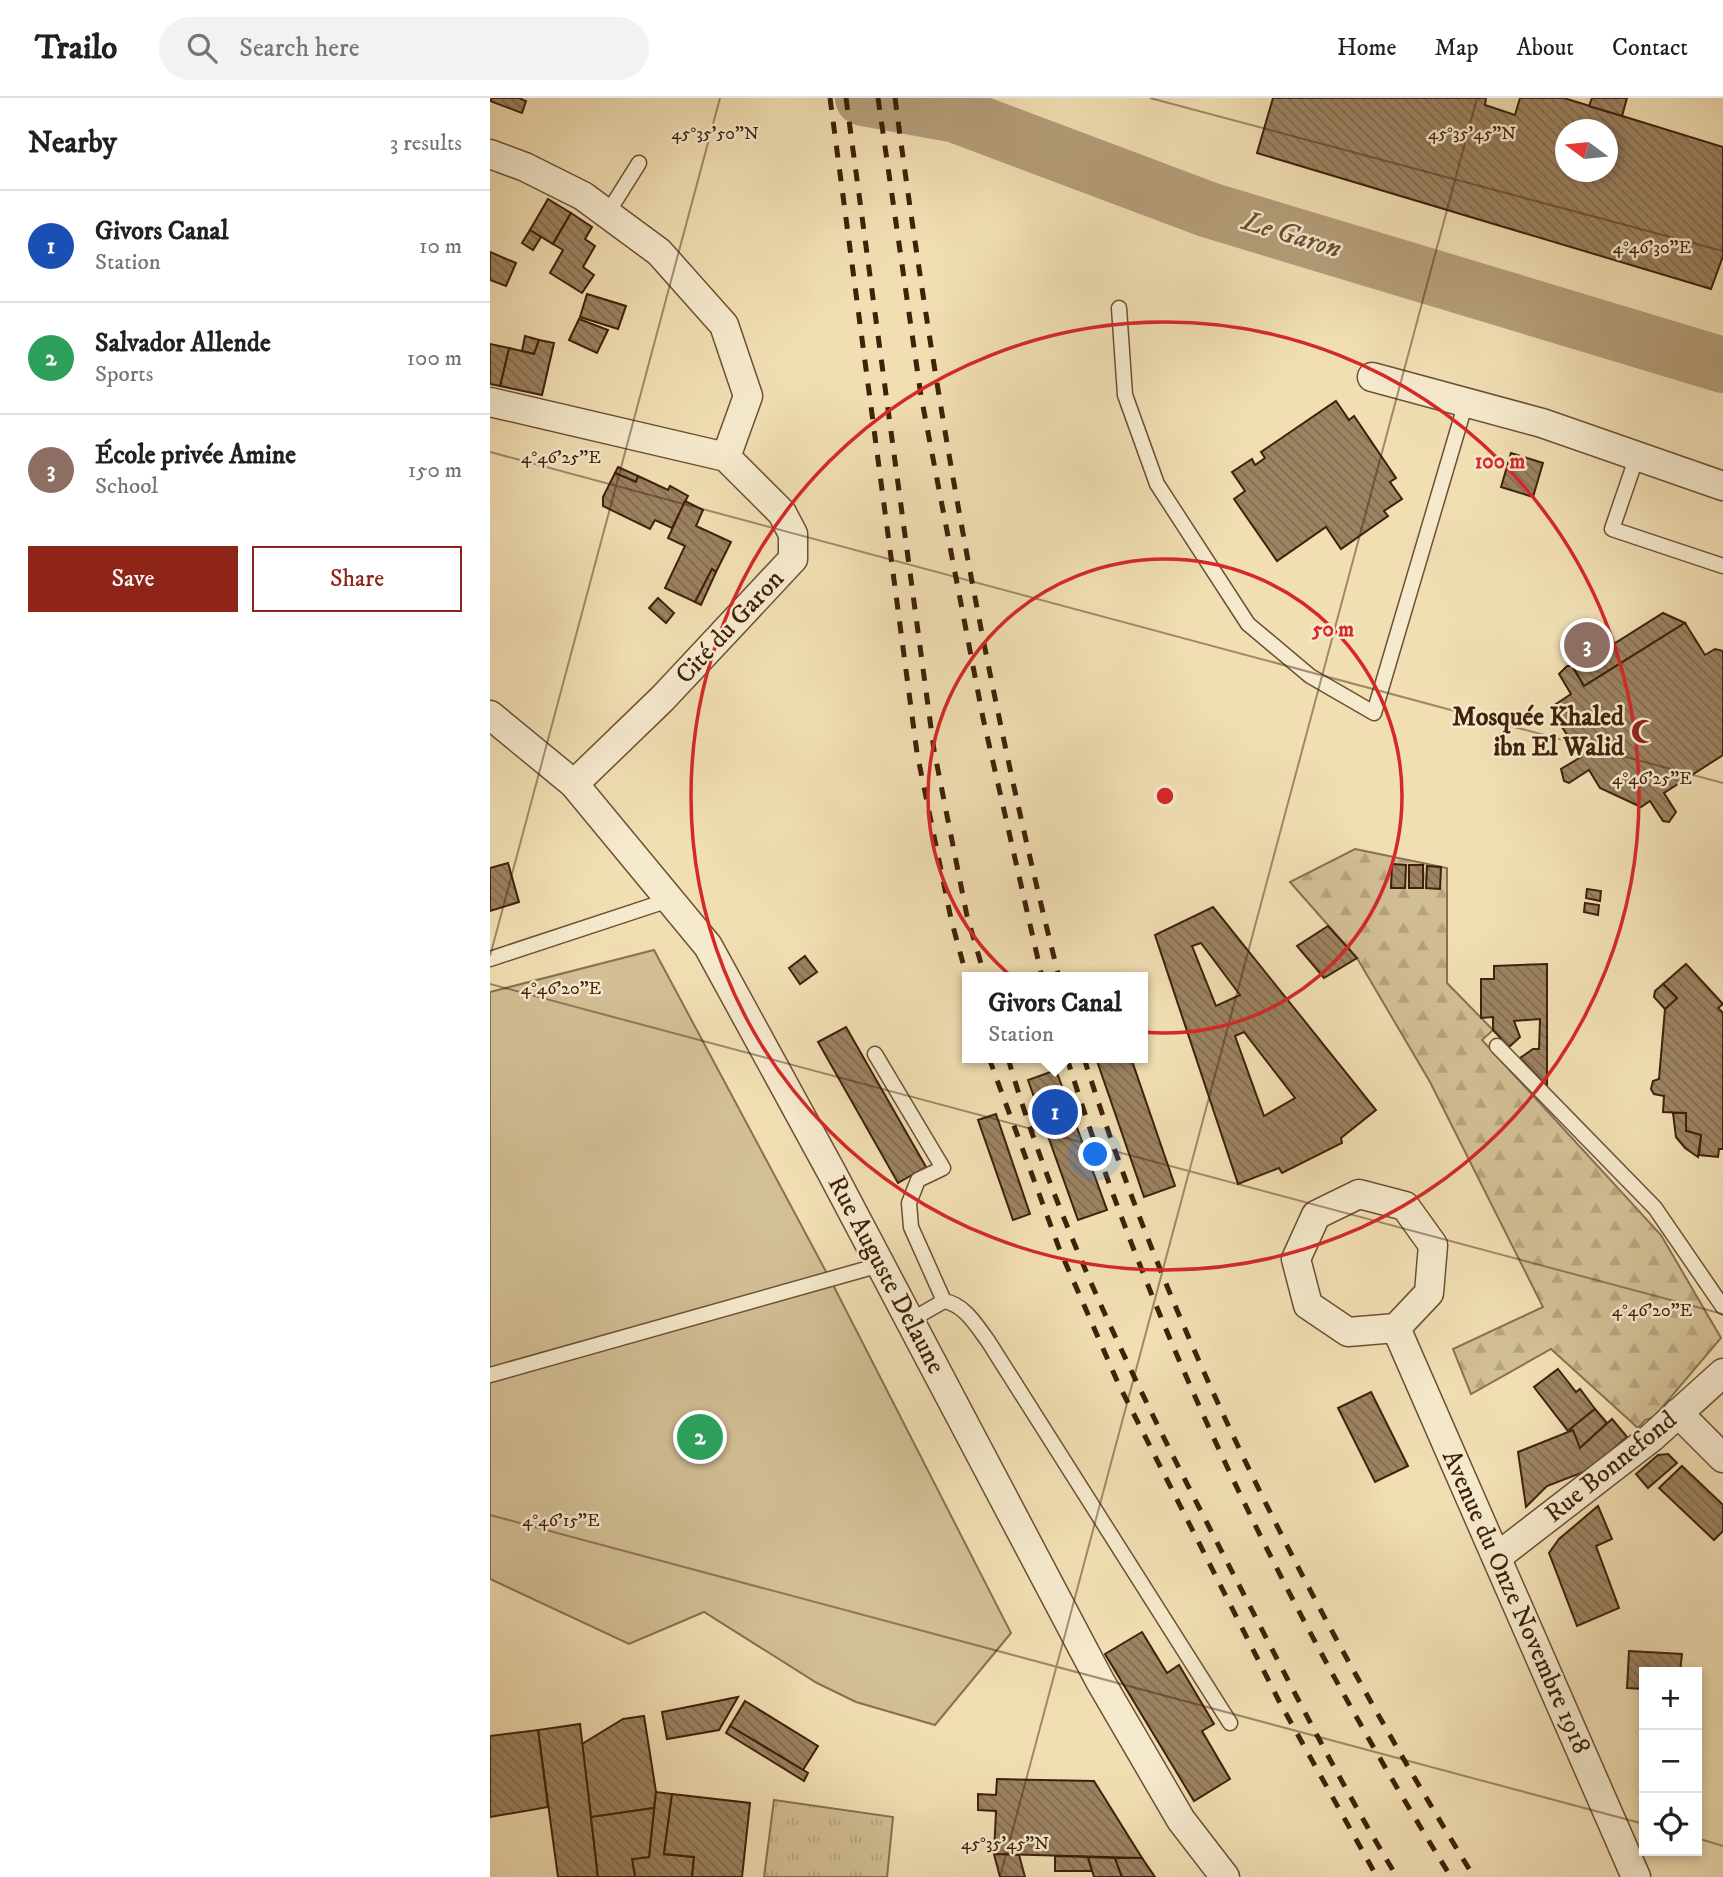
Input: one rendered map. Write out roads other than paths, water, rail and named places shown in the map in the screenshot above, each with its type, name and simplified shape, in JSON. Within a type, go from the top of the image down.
[{"type":"street","points":[[490,154],[524,167],[583,196],[659,252],[724,325],[748,396],[726,457],[490,402]]},
{"type":"street","points":[[1372,377],[1542,423],[1723,486]]},
{"type":"street","name":"Cité du Garon","points":[[574,784],[663,698],[793,559],[793,534],[782,513],[726,457]]},
{"type":"street","name":"Rue Auguste Delaune","points":[[490,715],[574,784],[708,946],[911,1320],[1100,1681],[1181,1820],[1225,1877]]},
{"type":"street","points":[[1359,1194],[1405,1206],[1433,1245],[1429,1293],[1396,1328],[1348,1332],[1308,1305],[1296,1259],[1310,1226],[1316,1215],[1359,1194]]},
{"type":"street","name":"Avenue du Onze Novembre 1918","points":[[1396,1328],[1636,1877]]},
{"type":"street","name":"Rue Bonnefond","points":[[1497,1558],[1651,1438],[1723,1373]]},
{"type":"street","points":[[1678,1413],[1723,1458]]},
{"type":"lane","points":[[607,214],[639,163]]},
{"type":"lane","points":[[1119,308],[1125,395],[1157,484],[1248,624],[1310,676],[1374,713],[1466,402]]},
{"type":"lane","points":[[1637,456],[1612,529],[1723,566]]},
{"type":"lane","points":[[490,959],[669,900]]},
{"type":"lane","points":[[1497,1046],[1655,1208],[1723,1307]]},
{"type":"lane","points":[[875,1054],[943,1168],[918,1180],[909,1203],[911,1227],[944,1301]]},
{"type":"lane","points":[[490,1375],[880,1265]]},
{"type":"lane","points":[[911,1320],[944,1301],[953,1302],[965,1311],[988,1342],[1230,1723]]},
{"type":"waterway","name":"Le Garon","points":[[863,98],[956,115],[1209,210],[1723,365]]},
{"type":"railway","points":[[830,98],[917,753],[951,919],[965,972]]},
{"type":"railway","points":[[846,98],[934,750],[967,916],[984,972]]},
{"type":"railway","points":[[878,98],[921,396],[983,718],[1041,972]]},
{"type":"railway","points":[[895,98],[927,319],[964,540],[1008,760],[1058,972]]},
{"type":"railway","points":[[991,1063],[1059,1248],[1118,1383],[1279,1701],[1377,1877]]},
{"type":"railway","points":[[1010,1063],[1051,1186],[1133,1374],[1308,1718],[1397,1877]]},
{"type":"railway","points":[[1069,1063],[1142,1271],[1233,1480],[1337,1682],[1451,1877]]},
{"type":"railway","points":[[1086,1063],[1120,1166],[1161,1272],[1254,1479],[1359,1681],[1474,1877]]},
{"type":"place","name":"École privée Amine","points":[[1587,645]]},
{"type":"place","name":"Mosquée Khaled ibn El Walid","points":[[1644,732]]},
{"type":"place","name":"Givors Canal","points":[[1055,1112]]},
{"type":"place","name":"Salvador Allende","points":[[700,1437]]}]
